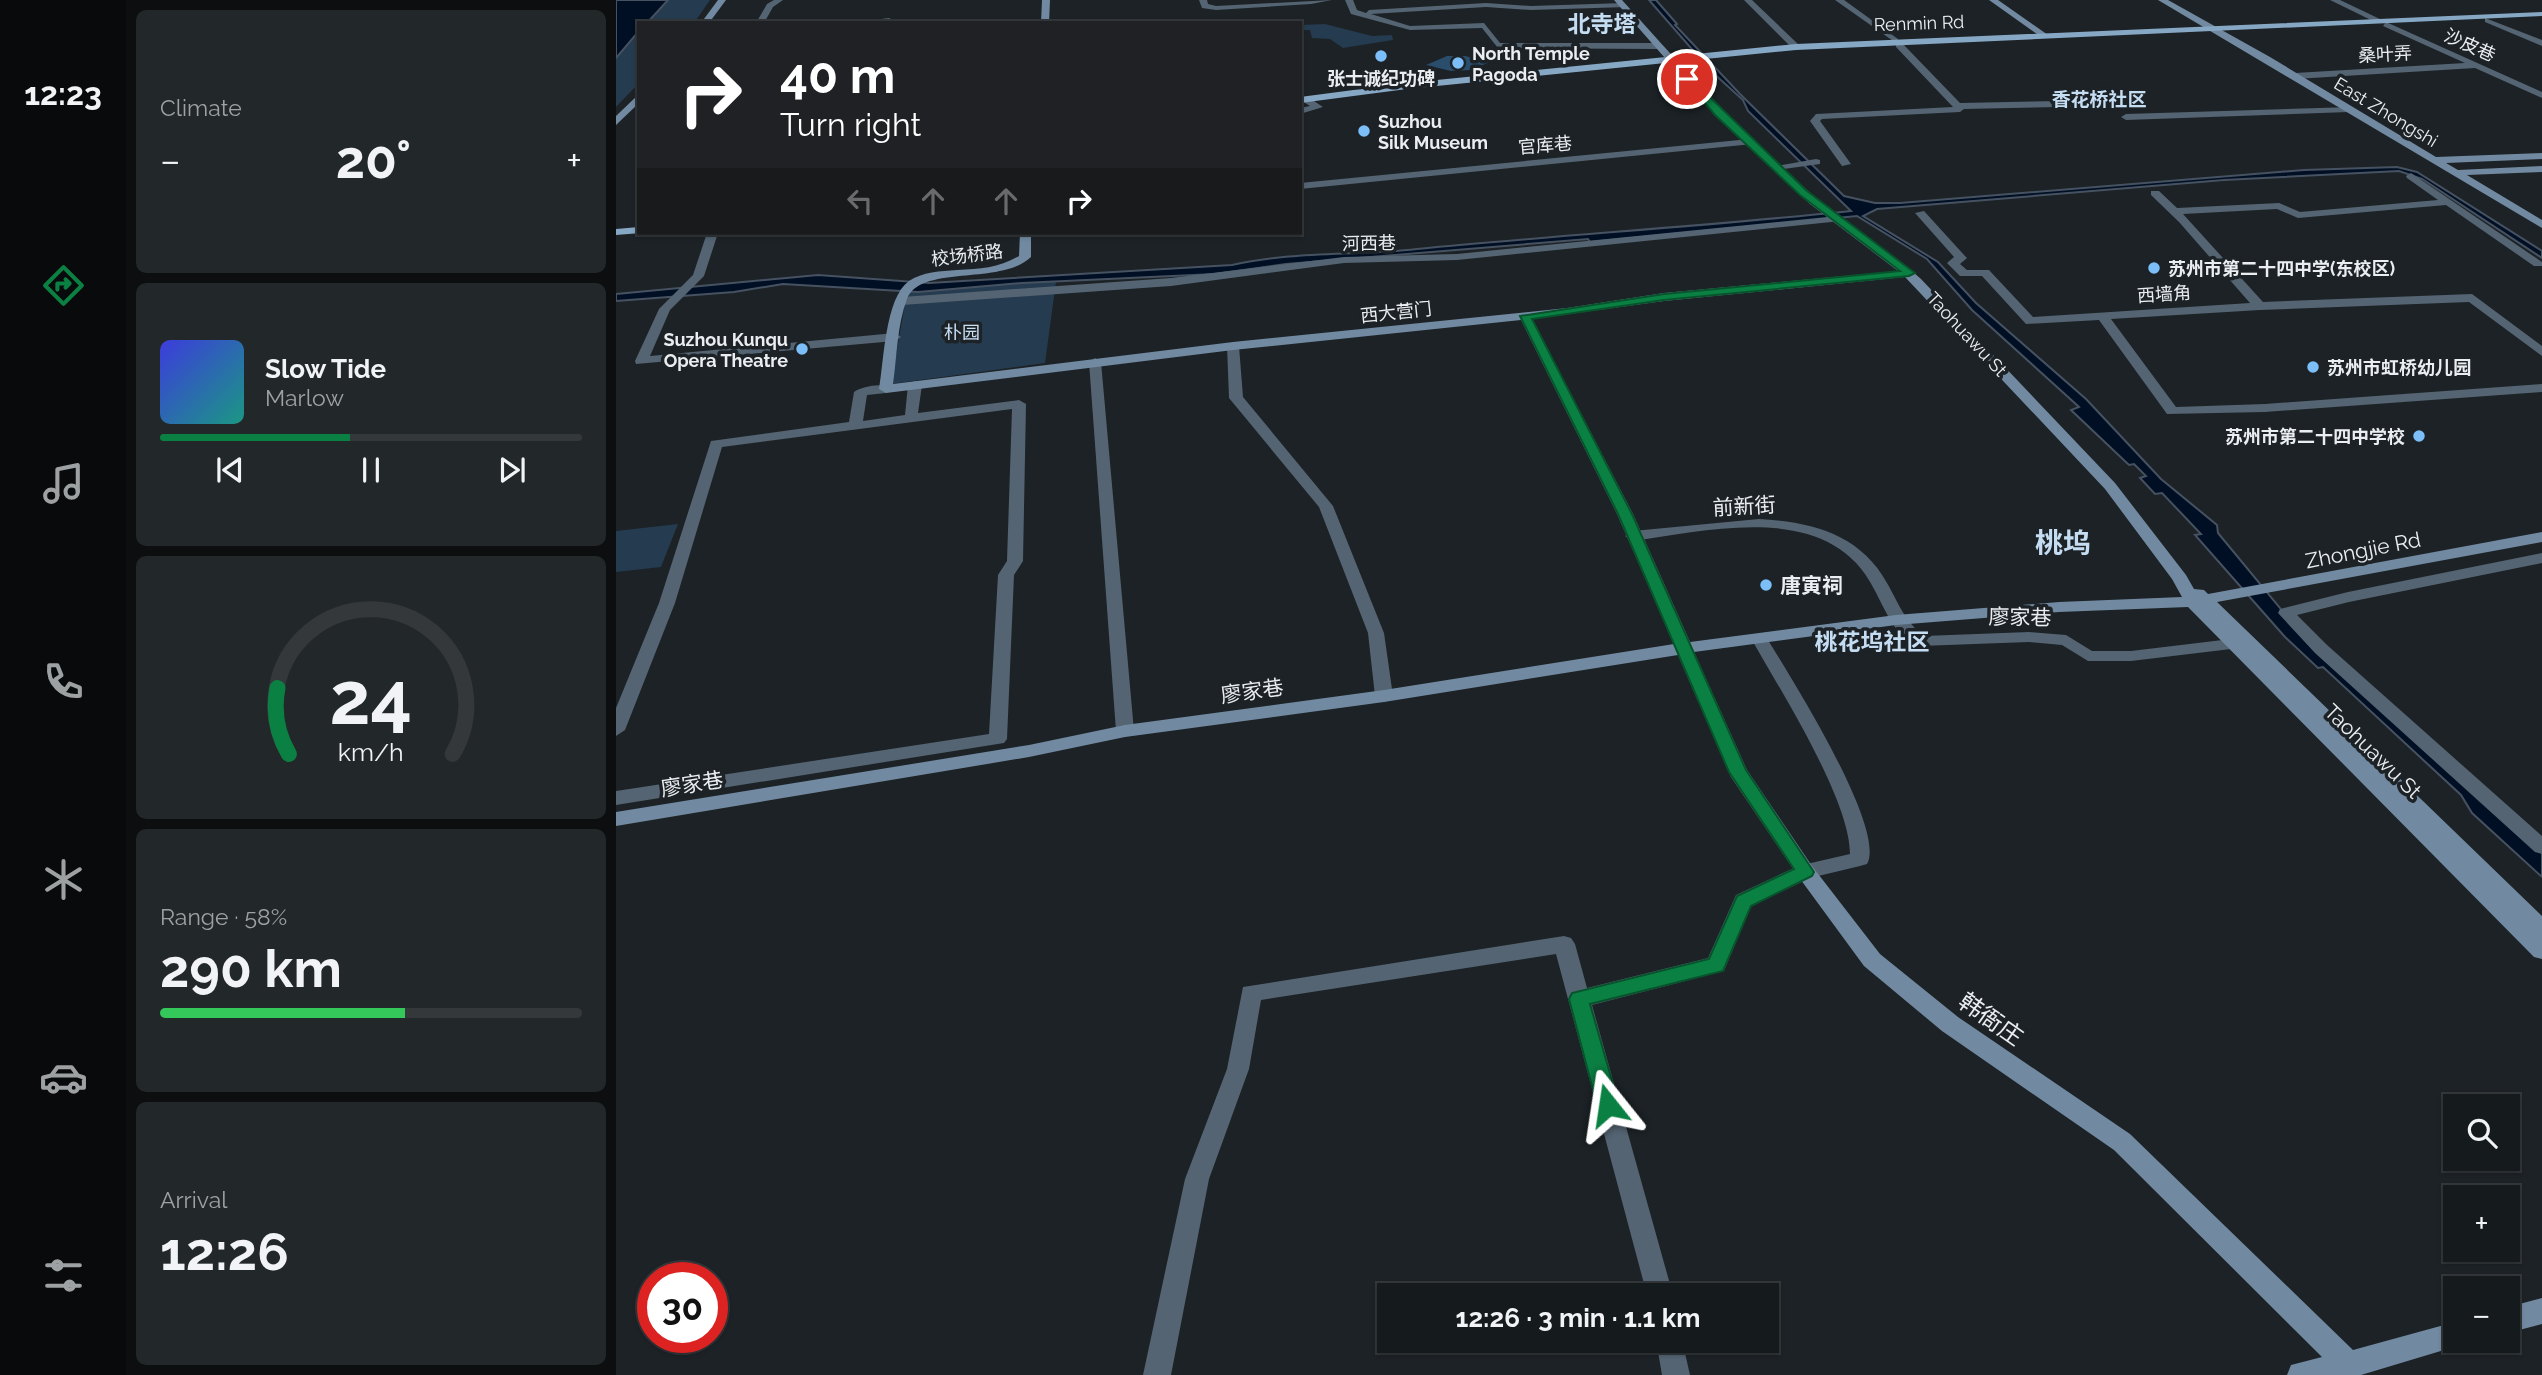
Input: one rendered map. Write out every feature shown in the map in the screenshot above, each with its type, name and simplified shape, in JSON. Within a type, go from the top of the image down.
[{"type":"main road","name":"Renmin Rd","points":[[2382,22],[2488,20],[2542,15]]},
{"type":"main road","name":"Renmin Rd","points":[[1304,101],[1796,47],[2542,15]]},
{"type":"main road","name":"Renmin Rd","points":[[1713,56],[2043,35],[2215,30]]},
{"type":"main road","points":[[616,227],[637,225]]},
{"type":"main road","points":[[616,232],[637,230]]},
{"type":"street","points":[[706,21],[722,0]]},
{"type":"street","points":[[761,21],[770,6],[779,0]]},
{"type":"street","points":[[1045,21],[1046,0]]},
{"type":"street","points":[[1203,0],[1205,6],[1216,8],[1328,0]]},
{"type":"street","points":[[1349,0],[1354,12]]},
{"type":"street","points":[[1748,0],[1796,47]]},
{"type":"street","points":[[1839,0],[1897,43],[1960,109],[1819,116],[1815,121],[1846,164]]},
{"type":"street","points":[[1993,0],[2043,35]]},
{"type":"street","name":"East Zhongshi","points":[[2162,0],[2295,76],[2542,225]]},
{"type":"street","name":"沙皮巷","points":[[2334,0],[2542,95]]},
{"type":"street","points":[[1354,12],[1486,5],[1531,8],[1621,3]]},
{"type":"street","name":"Taohuawu St","points":[[1621,3],[1669,60],[1776,167],[1834,216],[1909,273],[2096,471],[2231,644],[2542,951]]},
{"type":"street","points":[[1354,12],[1410,28],[1484,25],[1498,45],[1657,46]]},
{"type":"street","points":[[2488,20],[2542,43]]},
{"type":"street","name":"桑叶弄","points":[[2295,76],[2477,65]]},
{"type":"street","points":[[616,122],[637,99]]},
{"type":"street","points":[[1302,111],[1318,107],[1304,101]]},
{"type":"street","points":[[1957,106],[2112,103]]},
{"type":"street","points":[[2126,117],[2349,109]]},
{"type":"street","points":[[616,122],[637,120]]},
{"type":"street","name":"官库巷","points":[[1302,186],[1750,142]]},
{"type":"street","points":[[2434,160],[2542,156]]},
{"type":"street","points":[[1776,167],[1816,162]]},
{"type":"street","points":[[2455,173],[2542,169]]},
{"type":"street","points":[[2411,176],[2541,265]]},
{"type":"street","points":[[2155,193],[2198,233],[2224,270],[2260,306]]},
{"type":"street","points":[[2176,211],[2279,205],[2298,215],[2449,202]]},
{"type":"street","name":"西墙角","points":[[1920,213],[1961,258],[1953,263],[1964,274],[1985,272],[2030,321],[2260,306],[2472,299],[2542,352]]},
{"type":"street","name":"河西巷","points":[[902,297],[1171,282],[1344,260],[1457,257],[1834,216]]},
{"type":"street","points":[[711,235],[698,276],[665,309],[641,361],[895,337]]},
{"type":"street","name":"校场桥路","points":[[902,297],[917,281],[928,277],[993,273],[1014,267],[1025,257],[1025,235]]},
{"type":"street","name":"西大营门","points":[[886,389],[1233,346],[1525,316],[1664,297],[1909,273]]},
{"type":"street","points":[[855,425],[861,392],[886,389],[902,297]]},
{"type":"street","name":"韩衙庄","points":[[1525,316],[1633,536],[1738,772],[1805,872],[1872,960],[1950,1024],[2122,1142],[2349,1365]]},
{"type":"street","points":[[2102,316],[2172,411],[2265,408],[2542,388]]},
{"type":"street","points":[[1233,346],[1236,398],[1326,506],[1376,633],[1384,696]]},
{"type":"street","points":[[1095,362],[1125,731]]},
{"type":"street","points":[[911,418],[915,385]]},
{"type":"street","points":[[616,730],[667,603],[716,444],[1019,404],[1015,561],[1006,575],[998,739],[616,798]]},
{"type":"street","name":"前新街","points":[[1633,536],[1762,523],[1822,532],[1840,541],[1869,565],[1885,591],[1896,620]]},
{"type":"street","name":"Zhongjie Rd","points":[[2199,601],[2542,537]]},
{"type":"street","points":[[2542,558],[2348,597],[2286,613],[2321,649],[2542,846]]},
{"type":"street","name":"Taohuawu St","points":[[2199,601],[2542,929]]},
{"type":"street","name":"廖家巷","points":[[616,820],[1029,751],[1125,731],[1384,696],[1685,648],[1896,620],[2059,607],[2199,601]]},
{"type":"street","name":"廖家巷","points":[[1896,620],[1908,634],[1920,641],[2029,637],[2067,640],[2088,656],[2131,656],[2231,644]]},
{"type":"street","points":[[1579,999],[1716,965],[1743,901],[1805,872],[1860,859],[1862,841],[1829,765],[1760,640]]},
{"type":"street","points":[[1157,1375],[1198,1179],[1238,1069],[1251,993],[1564,944],[1657,1283]]},
{"type":"street","points":[[2520,1317],[2542,1311]]},
{"type":"street","points":[[2301,1375],[2349,1365],[2443,1338]]},
{"type":"street","points":[[1672,1353],[1676,1375]]},
{"type":"green space","points":[[668,0],[710,0],[695,21],[649,21]]},
{"type":"green space","points":[[1325,24],[1372,36],[1392,35],[1393,40],[1343,48],[1330,39],[1312,38],[1310,30],[1302,30],[1302,25]]},
{"type":"green space","points":[[637,33],[637,85],[616,107],[616,58]]},
{"type":"green space","name":"朴园","points":[[1056,282],[1045,363],[891,384],[907,292]]},
{"type":"green space","points":[[678,524],[661,567],[616,572],[616,531]]},
{"type":"shaded area","points":[[616,0],[668,0],[649,21],[637,21],[637,33],[616,58]]},
{"type":"shaded area","points":[[1649,0],[1656,0],[1677,24],[1675,25],[1740,94],[1844,196],[1875,203],[1900,203],[2304,170],[2397,167],[2417,172],[2542,251],[2542,258],[2422,179],[2399,171],[2224,180],[1877,209],[1863,216],[1938,262],[1976,303],[2086,399],[2161,479],[2217,525],[2218,533],[2289,619],[2542,850],[2542,877],[2472,813],[2461,795],[2323,667],[2318,668],[2285,637],[2195,535],[2201,534],[2162,493],[2155,494],[2140,478],[2146,476],[2134,464],[2129,465],[2071,410],[2079,407],[1972,310],[1927,259],[1857,216],[1590,242],[1588,239],[1286,264],[1215,274],[1022,283],[918,292],[783,284],[734,292],[616,301],[616,294],[818,275],[929,283],[1232,265],[1278,258],[1394,251],[1851,211],[1748,111],[1743,100],[1711,71]]},
{"type":"building","name":"North Temple Pagoda","points":[[1447,56],[1465,56],[1490,62],[1470,70],[1451,71],[1426,65]]},
{"type":"place","name":"张士诚纪功碑","points":[[1381,56]]},
{"type":"place","name":"North Temple Pagoda","points":[[1458,63]]},
{"type":"place","name":"Suzhou Silk Museum","points":[[1364,131]]},
{"type":"place","name":"苏州市第二十四中学(东校区)","points":[[2154,268]]},
{"type":"place","name":"Suzhou Kunqu Opera Theatre","points":[[802,349]]},
{"type":"place","name":"苏州市虹桥幼儿园","points":[[2313,367]]},
{"type":"place","name":"苏州市第二十四中学校","points":[[2419,436]]},
{"type":"place","name":"唐寅祠","points":[[1766,585]]},
{"type":"district","name":"北寺塔","points":[[1602,23]]},
{"type":"district","name":"香花桥社区","points":[[2099,99]]},
{"type":"district","name":"桃坞","points":[[2063,543]]},
{"type":"district","name":"桃花坞社区","points":[[1872,641]]},
{"type":"route","points":[[1608,1105],[1579,999],[1716,965],[1743,901],[1805,872],[1738,772],[1625,514],[1539,349],[1525,316],[1664,297],[1909,273],[1814,202],[1718,113],[1687,79]]}]
